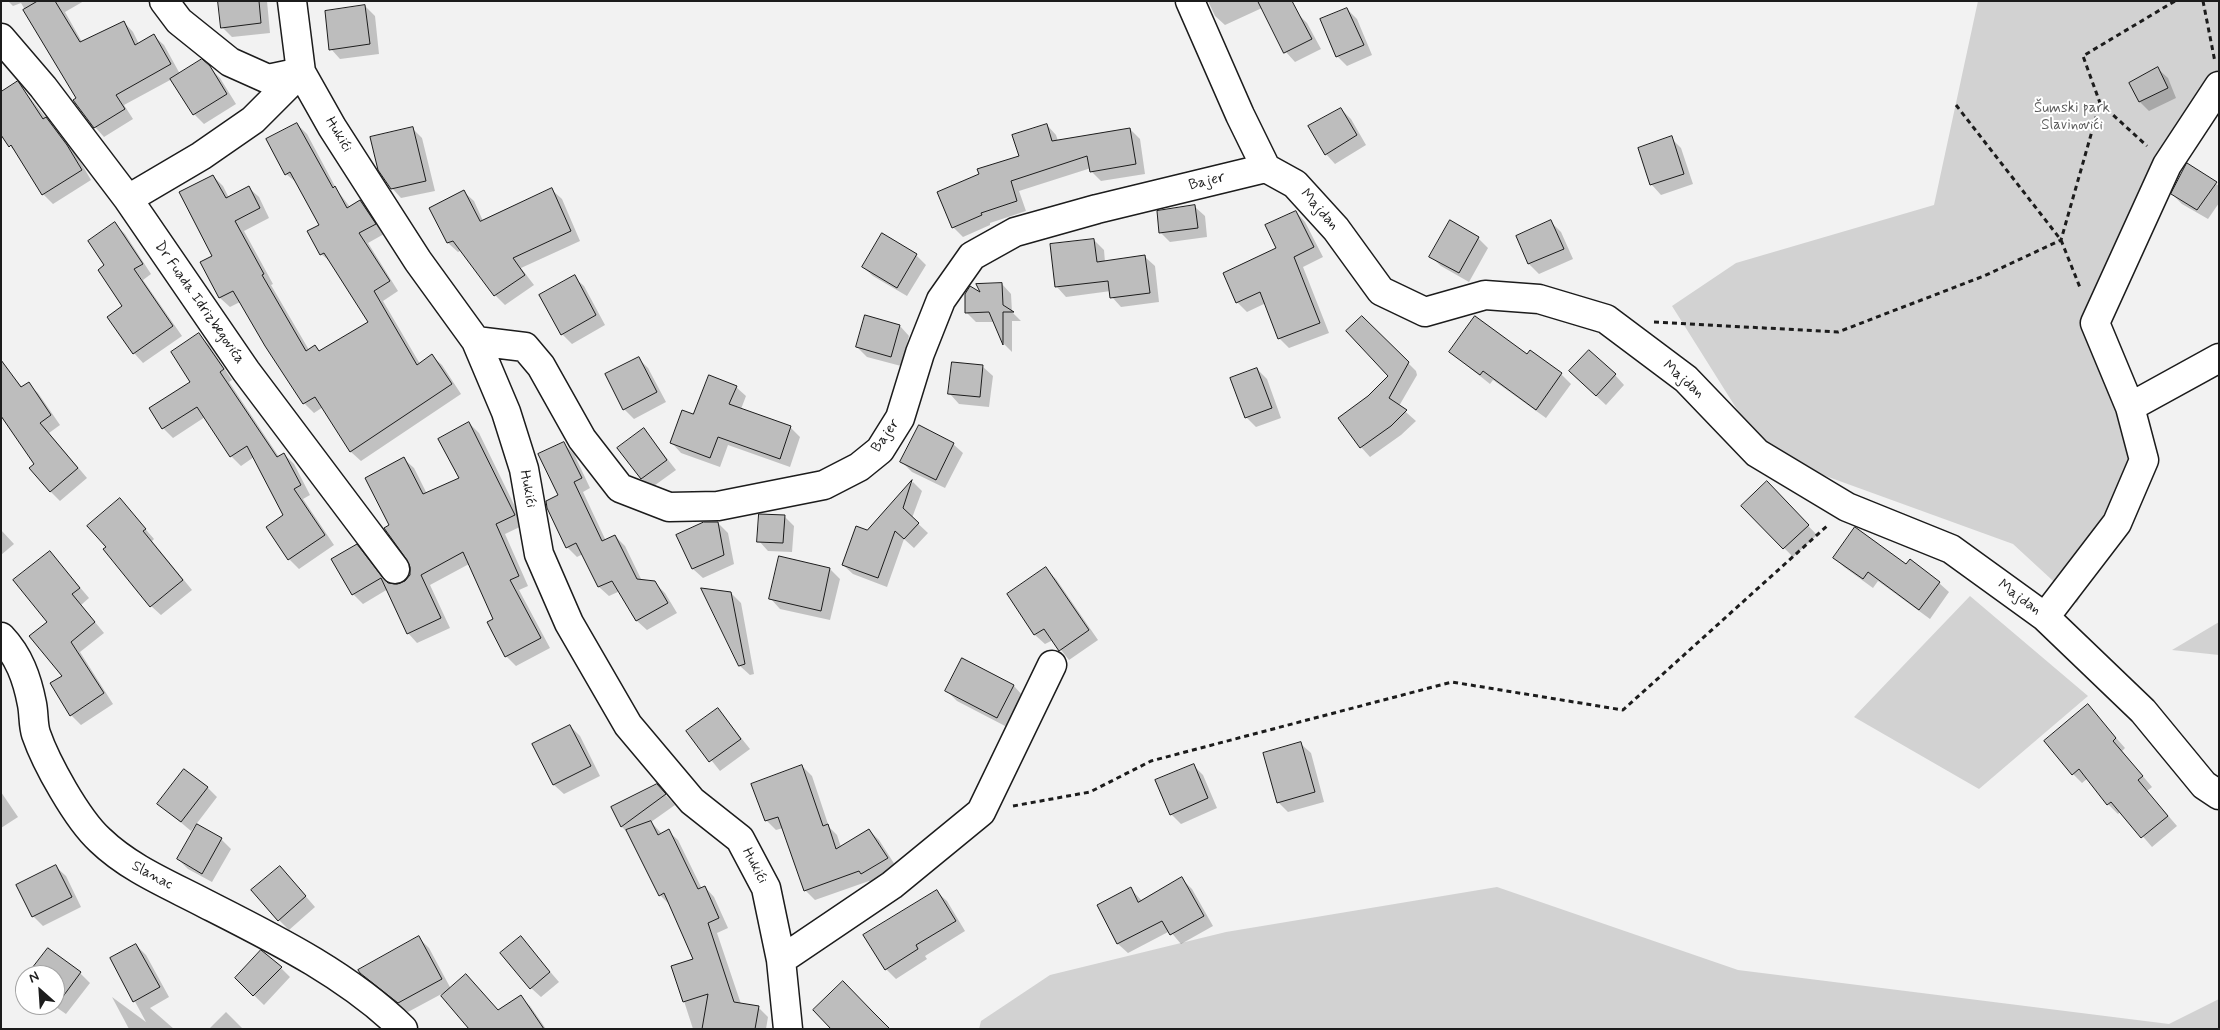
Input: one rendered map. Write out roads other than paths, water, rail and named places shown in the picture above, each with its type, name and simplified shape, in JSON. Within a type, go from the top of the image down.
[{"type":"street","points":[[164,1],[179,21],[230,62],[268,79],[301,72]]},
{"type":"street","name":"Hukići","points":[[292,1],[301,72],[332,127],[418,260],[476,341],[506,412],[524,469],[539,554],[570,623],[628,725],[692,801],[740,839],[766,888],[781,960],[788,1029]]},
{"type":"street","points":[[1190,1],[1240,115],[1266,168]]},
{"type":"street","name":"Dr Fuada Idrizbegovića","points":[[1,38],[43,87],[128,199],[246,371],[395,569]]},
{"type":"street","points":[[128,199],[201,156],[253,120],[301,72]]},
{"type":"street","points":[[2045,617],[2117,523],[2144,460],[2130,407],[2095,323],[2168,165],[2218,78]]},
{"type":"street","name":"Majdan","points":[[1266,168],[1295,184],[1336,229],[1382,290],[1425,312],[1485,295],[1539,299],[1606,319],[1686,379],[1758,453],[1847,507],[1951,549],[2045,617],[2142,711],[2204,785],[2219,795]]},
{"type":"street","name":"Bajer","points":[[476,341],[525,347],[542,366],[582,439],[620,488],[669,507],[718,506],[824,485],[859,466],[880,450],[900,418],[920,353],[941,300],[972,256],[1015,232],[1096,209],[1266,168]]},
{"type":"street","points":[[2130,407],[2219,358]]},
{"type":"street","name":"Slanac","points":[[1,637],[13,649],[24,673],[32,704],[35,733],[79,818],[99,840],[126,862],[342,979],[382,1008],[403,1029]]},
{"type":"street","points":[[781,960],[892,886],[981,812],[1052,665]]},
{"type":"park label","name":"Šumski park Slavinovići","points":[[2072,118]]}]
